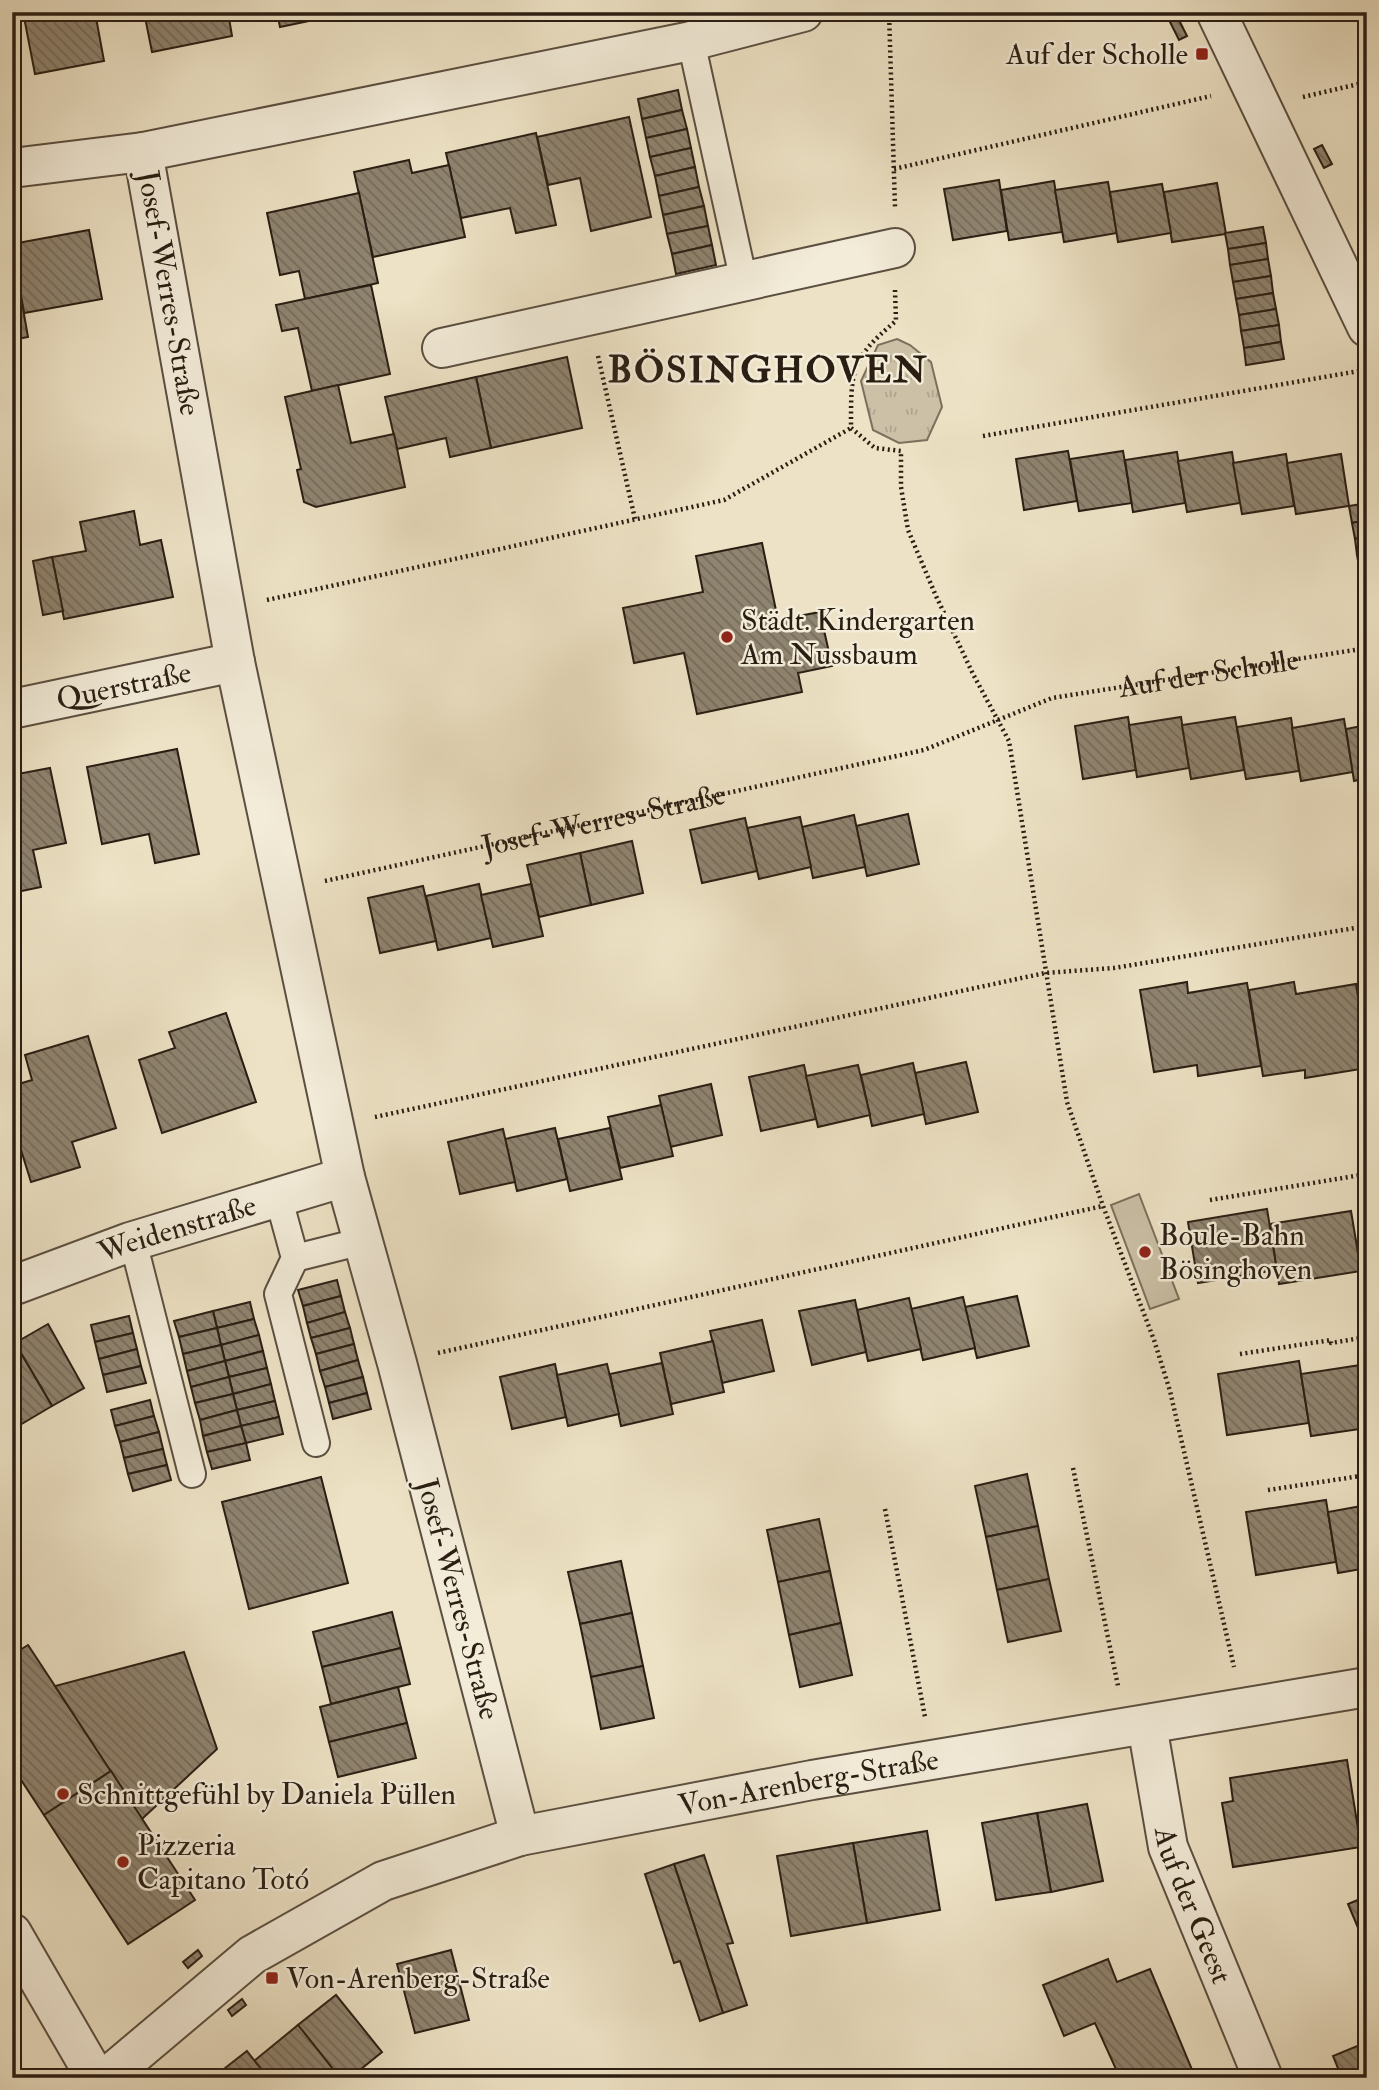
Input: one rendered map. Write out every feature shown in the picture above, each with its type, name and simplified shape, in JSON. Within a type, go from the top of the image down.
[{"type":"street","name":"Josef-Werres-Straße","points":[[520,1836],[397,1363],[345,1177],[235,662],[143,152],[691,41],[803,12]]},
{"type":"street","points":[[1216,12],[1367,327]]},
{"type":"street","points":[[12,168],[143,152]]},
{"type":"street","points":[[442,348],[895,248]]},
{"type":"street","name":"Querstraße","points":[[12,709],[235,662]]},
{"type":"street","name":"Weidenstraße","points":[[12,1286],[130,1242],[345,1177]]},
{"type":"street","name":"Von-Arenberg-Straße","points":[[106,2078],[252,1955],[383,1881],[520,1836],[812,1780],[1244,1710],[1367,1687]]},
{"type":"street","name":"Auf der Geest","points":[[1137,1726],[1168,1847],[1263,2078]]},
{"type":"street","points":[[12,1933],[96,2078]]},
{"type":"lane","points":[[691,41],[744,282]]},
{"type":"lane","points":[[278,1196],[295,1258],[278,1294],[316,1443]]},
{"type":"lane","points":[[295,1258],[363,1241]]},
{"type":"lane","points":[[130,1242],[138,1261],[192,1474]]},
{"type":"path","points":[[850,428],[852,378],[860,356],[875,338],[896,321],[889,12]]},
{"type":"path","points":[[894,169],[1256,97],[1367,82]]},
{"type":"path","points":[[589,315],[635,519]]},
{"type":"path","points":[[983,436],[1367,369]]},
{"type":"path","points":[[226,609],[724,500],[850,428]]},
{"type":"path","points":[[850,428],[875,448],[901,452],[901,487],[908,530],[967,663],[1009,741],[1067,1102],[1170,1391],[1244,1710]]},
{"type":"path","name":"Auf der Scholle","points":[[999,718],[1052,698],[1367,648]]},
{"type":"path","name":"Josef-Werres-Straße","points":[[284,890],[924,750],[999,718]]},
{"type":"path","points":[[334,1126],[1045,973],[1115,968],[1367,926]]},
{"type":"path","points":[[1210,1200],[1367,1174]]},
{"type":"path","points":[[397,1363],[1103,1206]]},
{"type":"path","points":[[1240,1354],[1367,1337]]},
{"type":"path","points":[[1073,1468],[1137,1726]]},
{"type":"path","points":[[1268,1490],[1367,1475]]},
{"type":"path","points":[[885,1508],[933,1761]]},
{"type":"green space","points":[[897,339],[910,345],[931,362],[942,407],[927,440],[899,443],[873,430],[861,381],[878,345]]},
{"type":"green space","name":"Boule-Bahn Bösinghoven","points":[[1139,1194],[1179,1299],[1150,1309],[1111,1205]]},
{"type":"building","points":[[23,12],[95,12],[104,61],[35,74]]},
{"type":"building","points":[[144,12],[228,12],[232,36],[152,52]]},
{"type":"building","points":[[277,12],[352,12],[280,27]]},
{"type":"building","points":[[1175,12],[1187,36],[1179,40],[1166,14]]},
{"type":"building","points":[[678,90],[682,110],[642,119],[638,99]]},
{"type":"building","points":[[682,110],[687,129],[646,138],[642,119]]},
{"type":"building","points":[[629,117],[651,217],[591,231],[580,178],[548,185],[537,137]]},
{"type":"building","points":[[687,129],[691,148],[650,157],[646,138]]},
{"type":"building","points":[[536,133],[556,225],[516,233],[510,208],[461,218],[446,153]]},
{"type":"building","points":[[1322,145],[1332,164],[1324,168],[1314,149]]},
{"type":"building","points":[[691,148],[695,167],[655,176],[650,157]]},
{"type":"building","points":[[409,160],[412,173],[449,165],[465,237],[373,257],[354,172]]},
{"type":"building","points":[[695,167],[699,187],[659,196],[655,176]]},
{"type":"building","points":[[999,180],[1007,231],[953,240],[944,189]]},
{"type":"building","points":[[1054,181],[1062,232],[1009,240],[1001,190]]},
{"type":"building","points":[[1108,182],[1117,233],[1064,242],[1055,190]]},
{"type":"building","points":[[1217,183],[1226,234],[1172,242],[1164,192]]},
{"type":"building","points":[[1162,184],[1171,233],[1118,242],[1110,192]]},
{"type":"building","points":[[699,187],[704,206],[663,215],[659,196]]},
{"type":"building","points":[[359,193],[378,283],[305,299],[299,271],[280,275],[267,213]]},
{"type":"building","points":[[704,206],[708,226],[667,234],[663,215]]},
{"type":"building","points":[[708,226],[712,245],[672,254],[667,234]]},
{"type":"building","points":[[1263,227],[1266,243],[1228,249],[1225,233]]},
{"type":"building","points":[[89,230],[102,299],[24,313],[12,244]]},
{"type":"building","points":[[1266,243],[1268,259],[1230,265],[1228,249]]},
{"type":"building","points":[[712,245],[716,265],[676,274],[672,254]]},
{"type":"building","points":[[12,246],[28,337],[12,340]]},
{"type":"building","points":[[1268,259],[1271,276],[1233,282],[1230,265]]},
{"type":"building","points":[[1271,276],[1273,293],[1236,299],[1233,282]]},
{"type":"building","points":[[371,285],[390,374],[312,391],[298,328],[282,331],[276,305]]},
{"type":"building","points":[[1273,293],[1276,309],[1239,315],[1236,299]]},
{"type":"building","points":[[1276,309],[1279,325],[1241,331],[1239,315]]},
{"type":"building","points":[[1279,325],[1281,342],[1244,348],[1241,331]]},
{"type":"building","points":[[1281,342],[1284,359],[1246,365],[1244,348]]},
{"type":"building","points":[[567,357],[582,428],[491,448],[476,377]]},
{"type":"building","points":[[476,377],[491,448],[450,457],[446,438],[397,449],[385,397]]},
{"type":"building","points":[[338,385],[351,443],[394,434],[405,487],[316,507],[304,502],[297,470],[301,469],[285,397]]},
{"type":"building","points":[[1068,451],[1077,501],[1024,510],[1016,459]]},
{"type":"building","points":[[1123,451],[1132,503],[1079,511],[1070,459]]},
{"type":"building","points":[[1177,452],[1185,503],[1133,512],[1125,460]]},
{"type":"building","points":[[1232,452],[1240,503],[1187,512],[1178,461]]},
{"type":"building","points":[[1286,454],[1294,506],[1242,514],[1233,463]]},
{"type":"building","points":[[1341,454],[1349,506],[1296,514],[1287,463]]},
{"type":"building","points":[[1367,503],[1367,520],[1352,523],[1349,506]]},
{"type":"building","points":[[134,511],[140,545],[161,540],[173,597],[64,619],[52,557],[86,551],[80,522]]},
{"type":"building","points":[[1367,520],[1367,537],[1355,539],[1352,523]]},
{"type":"building","points":[[1367,537],[1367,554],[1357,555],[1355,539]]},
{"type":"building","name":"Städt. Kindergarten Am Nussbaum","points":[[762,543],[778,620],[820,612],[832,666],[798,673],[802,692],[697,714],[684,653],[634,663],[623,608],[703,592],[696,556]]},
{"type":"building","points":[[1367,554],[1367,570],[1360,572],[1357,555]]},
{"type":"building","points":[[52,557],[63,611],[43,615],[33,561]]},
{"type":"building","points":[[1367,570],[1367,588],[1363,589],[1360,572]]},
{"type":"building","points":[[1128,717],[1136,770],[1083,779],[1075,726]]},
{"type":"building","points":[[1181,717],[1189,768],[1137,777],[1129,725]]},
{"type":"building","points":[[1235,717],[1244,770],[1191,779],[1182,725]]},
{"type":"building","points":[[1291,718],[1299,771],[1246,779],[1237,727]]},
{"type":"building","points":[[1344,719],[1353,772],[1301,781],[1292,728]]},
{"type":"building","points":[[1367,725],[1367,778],[1354,781],[1346,729]]},
{"type":"building","points":[[177,749],[199,854],[155,863],[149,834],[102,844],[87,767]]},
{"type":"building","points":[[50,768],[66,843],[33,850],[41,887],[12,893],[12,775]]},
{"type":"building","points":[[908,814],[919,864],[867,876],[856,826]]},
{"type":"building","points":[[854,815],[865,867],[813,878],[802,827]]},
{"type":"building","points":[[800,817],[811,867],[759,879],[747,828]]},
{"type":"building","points":[[745,818],[757,871],[702,883],[690,830]]},
{"type":"building","points":[[632,841],[643,893],[591,905],[580,853]]},
{"type":"building","points":[[580,853],[591,905],[539,917],[527,865]]},
{"type":"building","points":[[479,884],[491,938],[438,950],[426,896]]},
{"type":"building","points":[[531,884],[543,936],[493,947],[481,895]]},
{"type":"building","points":[[423,886],[436,941],[380,953],[368,898]]},
{"type":"building","points":[[1187,982],[1188,993],[1247,983],[1261,1066],[1198,1076],[1197,1065],[1154,1072],[1140,990]]},
{"type":"building","points":[[1294,982],[1296,994],[1356,984],[1367,1068],[1305,1078],[1305,1070],[1263,1076],[1249,990]]},
{"type":"building","points":[[1367,992],[1367,1052],[1358,993]]},
{"type":"building","points":[[226,1013],[256,1102],[162,1133],[139,1060],[175,1048],[169,1032]]},
{"type":"building","points":[[88,1036],[116,1128],[72,1142],[80,1167],[31,1182],[12,1121],[12,1086],[32,1080],[25,1055]]},
{"type":"building","points":[[966,1062],[978,1112],[926,1124],[915,1073]]},
{"type":"building","points":[[913,1063],[924,1114],[872,1126],[861,1075]]},
{"type":"building","points":[[804,1065],[816,1119],[761,1131],[749,1077]]},
{"type":"building","points":[[858,1065],[870,1115],[818,1127],[806,1076]]},
{"type":"building","points":[[711,1084],[722,1135],[670,1147],[659,1096]]},
{"type":"building","points":[[661,1105],[673,1156],[620,1168],[608,1117]]},
{"type":"building","points":[[555,1128],[567,1179],[517,1191],[505,1139]]},
{"type":"building","points":[[610,1128],[622,1179],[570,1191],[558,1139]]},
{"type":"building","points":[[503,1129],[515,1182],[460,1194],[448,1142]]},
{"type":"building","points":[[1267,1209],[1277,1270],[1198,1283],[1188,1222]]},
{"type":"building","points":[[1351,1211],[1361,1271],[1279,1284],[1270,1224]]},
{"type":"building","points":[[337,1280],[341,1296],[303,1306],[298,1290]]},
{"type":"building","points":[[341,1296],[345,1312],[307,1323],[303,1306]]},
{"type":"building","points":[[1017,1296],[1029,1346],[977,1358],[965,1307]]},
{"type":"building","points":[[963,1297],[975,1348],[923,1360],[911,1309]]},
{"type":"building","points":[[909,1298],[921,1349],[868,1361],[857,1310]]},
{"type":"building","points":[[855,1300],[866,1352],[812,1365],[799,1311]]},
{"type":"building","points":[[250,1302],[254,1319],[217,1328],[213,1311]]},
{"type":"building","points":[[213,1311],[217,1328],[179,1337],[174,1321]]},
{"type":"building","points":[[345,1312],[350,1328],[311,1338],[307,1323]]},
{"type":"building","points":[[129,1316],[133,1333],[95,1342],[91,1325]]},
{"type":"building","points":[[254,1319],[259,1335],[221,1345],[217,1328]]},
{"type":"building","points":[[762,1320],[774,1371],[722,1383],[710,1331]]},
{"type":"building","points":[[48,1324],[84,1388],[52,1406],[15,1343]]},
{"type":"building","points":[[217,1328],[221,1345],[183,1354],[179,1337]]},
{"type":"building","points":[[350,1328],[354,1344],[316,1354],[311,1338]]},
{"type":"building","points":[[133,1333],[137,1349],[99,1359],[95,1342]]},
{"type":"building","points":[[259,1335],[263,1351],[225,1361],[221,1345]]},
{"type":"building","points":[[713,1341],[724,1392],[671,1404],[660,1353]]},
{"type":"building","points":[[15,1343],[52,1406],[20,1425],[12,1412],[12,1344]]},
{"type":"building","points":[[354,1344],[358,1360],[320,1371],[316,1354]]},
{"type":"building","points":[[221,1345],[225,1361],[187,1371],[183,1354]]},
{"type":"building","points":[[137,1349],[141,1366],[103,1375],[99,1359]]},
{"type":"building","points":[[263,1351],[267,1368],[229,1377],[225,1361]]},
{"type":"building","points":[[358,1360],[363,1377],[325,1387],[320,1371]]},
{"type":"building","points":[[225,1361],[229,1377],[191,1387],[187,1371]]},
{"type":"building","points":[[1299,1361],[1309,1423],[1227,1435],[1218,1374]]},
{"type":"building","points":[[662,1363],[673,1414],[621,1426],[610,1374]]},
{"type":"building","points":[[555,1364],[566,1417],[512,1429],[500,1377]]},
{"type":"building","points":[[607,1364],[619,1414],[568,1426],[557,1375]]},
{"type":"building","points":[[1367,1364],[1367,1428],[1311,1436],[1301,1374]]},
{"type":"building","points":[[141,1366],[146,1383],[107,1392],[103,1375]]},
{"type":"building","points":[[267,1368],[271,1384],[233,1394],[229,1377]]},
{"type":"building","points":[[229,1377],[233,1394],[195,1403],[191,1387]]},
{"type":"building","points":[[363,1377],[367,1393],[329,1403],[325,1387]]},
{"type":"building","points":[[271,1384],[275,1401],[237,1410],[233,1394]]},
{"type":"building","points":[[367,1393],[371,1409],[333,1419],[329,1403]]},
{"type":"building","points":[[233,1394],[237,1410],[200,1420],[195,1403]]},
{"type":"building","points":[[150,1400],[154,1416],[115,1426],[111,1410]]},
{"type":"building","points":[[275,1401],[279,1417],[241,1426],[237,1410]]},
{"type":"building","points":[[237,1410],[241,1426],[203,1436],[200,1420]]},
{"type":"building","points":[[12,1412],[20,1425],[12,1429]]},
{"type":"building","points":[[154,1416],[159,1432],[120,1442],[115,1426]]},
{"type":"building","points":[[279,1417],[283,1434],[246,1443],[241,1426]]},
{"type":"building","points":[[241,1426],[246,1443],[207,1452],[203,1436]]},
{"type":"building","points":[[159,1432],[163,1449],[124,1458],[120,1442]]},
{"type":"building","points":[[246,1443],[250,1460],[212,1469],[207,1452]]},
{"type":"building","points":[[163,1449],[167,1465],[128,1474],[124,1458]]},
{"type":"building","points":[[167,1465],[171,1480],[133,1491],[128,1474]]},
{"type":"building","points":[[1027,1474],[1038,1526],[986,1537],[975,1486]]},
{"type":"building","points":[[321,1477],[348,1583],[249,1609],[222,1502]]},
{"type":"building","points":[[1326,1500],[1336,1562],[1256,1575],[1246,1512]]},
{"type":"building","points":[[1367,1505],[1367,1568],[1338,1573],[1328,1512]]},
{"type":"building","points":[[819,1519],[830,1571],[778,1582],[767,1530]]},
{"type":"building","points":[[1038,1526],[1049,1579],[997,1590],[986,1537]]},
{"type":"building","points":[[621,1561],[632,1613],[580,1624],[568,1572]]},
{"type":"building","points":[[830,1571],[841,1623],[789,1635],[778,1582]]},
{"type":"building","points":[[1049,1579],[1061,1631],[1008,1642],[997,1590]]},
{"type":"building","points":[[392,1612],[401,1648],[322,1667],[313,1632]]},
{"type":"building","points":[[632,1613],[643,1666],[591,1677],[580,1624]]},
{"type":"building","points":[[841,1623],[852,1675],[800,1687],[789,1635]]},
{"type":"building","points":[[28,1645],[111,1771],[44,1815],[12,1766],[12,1655]]},
{"type":"building","points":[[401,1648],[410,1684],[331,1704],[322,1667]]},
{"type":"building","points":[[184,1652],[217,1749],[142,1819],[55,1686]]},
{"type":"building","points":[[643,1666],[654,1718],[601,1729],[591,1677]]},
{"type":"building","points":[[398,1687],[407,1723],[329,1742],[320,1707]]},
{"type":"building","points":[[407,1723],[416,1758],[338,1777],[329,1742]]},
{"type":"building","points":[[1347,1760],[1361,1847],[1233,1867],[1222,1803],[1233,1801],[1230,1778]]},
{"type":"building","points":[[111,1771],[195,1900],[128,1944],[44,1815]]},
{"type":"building","points":[[1087,1804],[1103,1881],[1051,1892],[1037,1813]]},
{"type":"building","points":[[1037,1813],[1051,1892],[996,1900],[982,1823]]},
{"type":"building","points":[[927,1831],[940,1910],[867,1923],[853,1843]]},
{"type":"building","points":[[853,1843],[867,1923],[791,1936],[777,1856]]},
{"type":"building","points":[[704,1855],[733,1943],[727,1944],[747,2005],[723,2013],[674,1864]]},
{"type":"building","points":[[674,1864],[723,2013],[700,2021],[680,1961],[674,1963],[645,1874]]},
{"type":"building","points":[[1367,1896],[1367,1949],[1348,1904]]},
{"type":"building","points":[[198,1950],[202,1956],[188,1968],[183,1962]]},
{"type":"building","points":[[451,1950],[469,2020],[415,2033],[397,1964]]},
{"type":"building","points":[[1108,1959],[1117,1982],[1150,1969],[1193,2072],[1180,2078],[1120,2078],[1095,2023],[1064,2036],[1043,1985]]},
{"type":"building","points":[[336,1995],[382,2052],[350,2078],[340,2078],[298,2025]]},
{"type":"building","points":[[242,1999],[246,2005],[232,2016],[228,2010]]},
{"type":"building","points":[[298,2025],[340,2078],[268,2078],[254,2061]]},
{"type":"building","points":[[1367,2042],[1367,2078],[1342,2078],[1333,2056]]},
{"type":"building","points":[[247,2051],[268,2078],[213,2078],[220,2072]]},
{"type":"place","name":"Auf der Scholle","points":[[1202,54]]},
{"type":"place","name":"Städt. Kindergarten Am Nussbaum","points":[[727,637]]},
{"type":"place","name":"Boule-Bahn Bösinghoven","points":[[1145,1252]]},
{"type":"place","name":"Schnittgefühl by Daniela Püllen","points":[[63,1794]]},
{"type":"place","name":"Pizzeria Capitano Totó","points":[[123,1862]]},
{"type":"place","name":"Von-Arenberg-Straße","points":[[272,1978]]},
{"type":"district","name":"BÖSINGHOVEN","points":[[768,370]]}]
